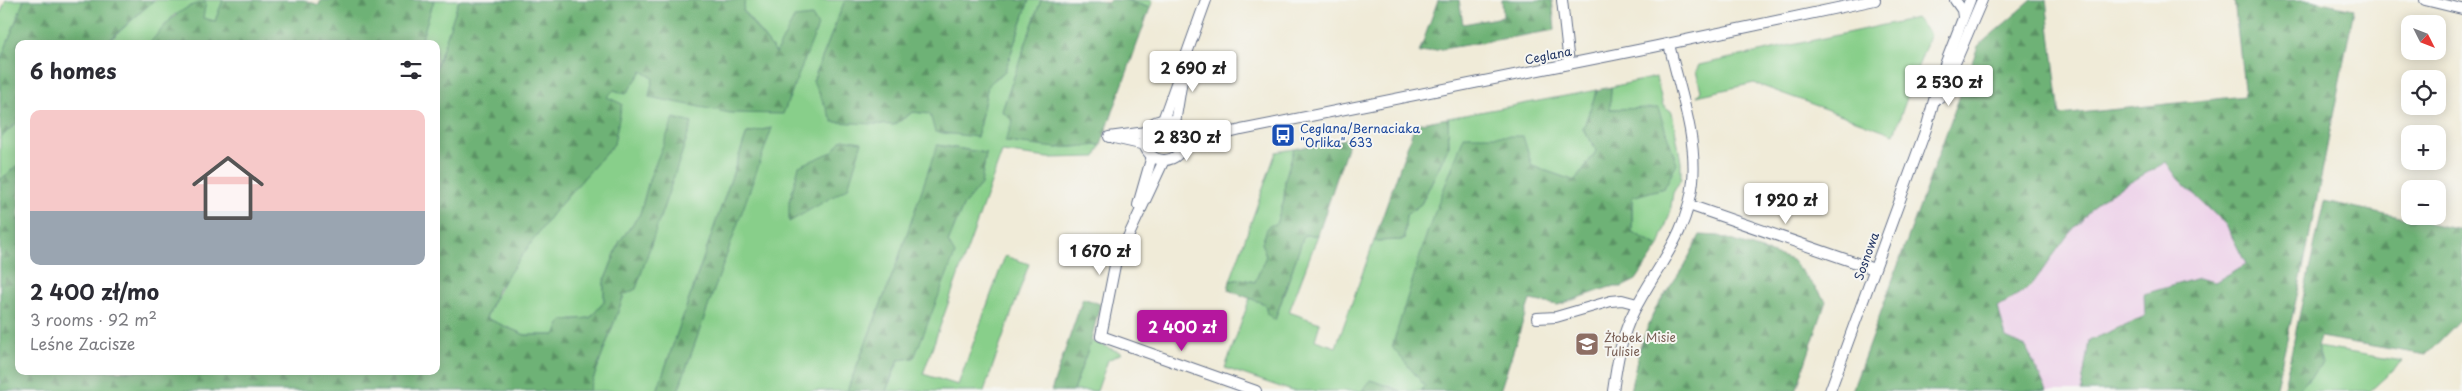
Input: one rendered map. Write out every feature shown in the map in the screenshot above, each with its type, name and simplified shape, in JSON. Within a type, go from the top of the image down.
[{"type":"street","points":[[1163,120],[1206,0]]},
{"type":"street","points":[[1562,0],[1569,64]]},
{"type":"street","name":"Ceglana","points":[[1184,144],[1241,130],[1669,44],[1862,1],[1875,0]]},
{"type":"street","points":[[1955,0],[1962,10],[1963,17]]},
{"type":"street","name":"Sosnowa","points":[[1926,129],[1941,75],[1970,0]]},
{"type":"street","name":"Sosnowa","points":[[1830,391],[1926,129],[1982,0]]},
{"type":"street","points":[[2425,0],[2462,9]]},
{"type":"street","points":[[1613,391],[1624,332],[1638,304],[1673,247],[1689,205],[1693,182],[1692,144],[1669,44]]},
{"type":"street","points":[[1146,132],[1145,145],[1152,156],[1164,160],[1176,155],[1184,144],[1179,127],[1185,58]]},
{"type":"street","points":[[1145,145],[1108,137],[1146,132],[1156,122],[1163,120],[1179,127]]},
{"type":"street","name":"Ceglana","points":[[1179,127],[1241,130]]},
{"type":"street","points":[[1136,218],[1152,156]]},
{"type":"street","points":[[1164,160],[1115,265],[1101,336],[1256,391]]},
{"type":"street","points":[[1689,205],[1874,269]]},
{"type":"street","points":[[1537,318],[1556,317],[1611,301],[1622,300],[1638,304]]},
{"type":"shaded area","points":[[2032,0],[2046,0],[2060,115],[2245,96],[2234,0],[2311,0],[2354,9],[2302,274],[2275,391],[1852,391],[1978,46]]},
{"type":"green space","points":[[6,0],[24,0],[0,62],[0,15]]},
{"type":"green space","points":[[24,0],[154,0],[109,40],[15,40],[15,125],[0,138],[0,62]]},
{"type":"green space","points":[[154,0],[223,0],[215,21],[175,14],[152,40],[110,40]]},
{"type":"green space","points":[[223,0],[304,0],[319,5],[321,0],[434,0],[421,40],[152,40],[174,17],[188,7],[197,4],[206,2],[203,18],[215,21]]},
{"type":"green space","points":[[434,0],[459,0],[440,57],[440,40],[421,40]]},
{"type":"green space","points":[[459,0],[745,0],[743,11],[776,53],[794,18],[812,16],[818,26],[783,114],[730,113],[649,97],[653,78],[642,71],[626,94],[614,90],[607,97],[622,104],[614,144],[553,213],[497,290],[486,318],[525,335],[555,335],[562,320],[590,318],[604,302],[604,282],[620,241],[640,214],[650,177],[674,118],[692,123],[636,289],[624,295],[589,391],[0,391],[0,180],[15,167],[15,375],[440,375],[440,57]]},
{"type":"green space","points":[[745,0],[845,0],[813,81],[894,125],[913,112],[930,114],[977,137],[988,85],[1005,71],[1029,0],[1041,0],[1002,111],[1056,148],[1101,145],[1096,157],[1048,158],[1002,152],[923,374],[958,385],[1005,256],[1029,264],[984,391],[886,391],[899,360],[954,254],[948,243],[963,206],[981,184],[986,153],[938,145],[897,263],[847,391],[678,391],[771,128],[747,133],[657,391],[589,391],[624,295],[636,288],[692,122],[650,177],[640,214],[620,241],[604,282],[604,302],[590,318],[562,320],[556,335],[525,335],[486,318],[510,270],[542,226],[614,144],[606,97],[614,90],[626,94],[642,71],[653,78],[649,97],[776,53],[743,10]]},
{"type":"green space","points":[[845,0],[1029,0],[1005,71],[988,85],[977,137],[935,132],[930,114],[913,112],[894,125],[833,122],[813,81]]},
{"type":"green space","points":[[1041,0],[1096,0],[1107,3],[1110,0],[1126,0],[1150,8],[1101,145],[1056,148],[1005,142],[1013,121],[1002,111]]},
{"type":"green space","points":[[1126,0],[1153,0],[1150,8]]},
{"type":"green space","points":[[1438,0],[1459,0],[1463,24],[1503,17],[1502,0],[1552,0],[1555,30],[1419,53]]},
{"type":"green space","points":[[2032,0],[2046,0],[2060,115],[2245,96],[2234,0],[2311,0],[2354,9],[2302,274],[2275,391],[2081,391],[2089,341],[2145,316],[2144,294],[2198,278],[2215,282],[2246,264],[2226,225],[2178,179],[2166,162],[2099,200],[2068,235],[2031,286],[1998,307],[2006,338],[2026,347],[2047,391],[1852,391],[1978,46]]},
{"type":"green space","points":[[1916,18],[1930,34],[1894,134],[1754,83],[1697,96],[1701,91],[1696,71],[1699,65]]},
{"type":"green space","points":[[1656,77],[1663,105],[1672,112],[1681,162],[1681,179],[1673,193],[1670,213],[1659,246],[1632,232],[1632,196],[1664,188],[1659,109],[1610,109],[1611,87]]},
{"type":"green space","points":[[1611,87],[1610,109],[1658,108],[1677,164],[1664,188],[1632,197],[1632,232],[1659,246],[1636,280],[1622,287],[1610,287],[1558,305],[1530,300],[1500,391],[1421,391],[1425,386],[1392,347],[1427,233],[1464,136],[1523,136],[1532,166],[1575,181],[1597,150],[1583,129],[1597,90]]},
{"type":"green space","points":[[1597,90],[1583,129],[1597,150],[1575,181],[1532,166],[1421,391],[1400,391],[1387,385],[1365,386],[1362,391],[1292,391],[1225,368],[1250,298],[1265,304],[1267,314],[1275,320],[1304,235],[1318,235],[1289,312],[1320,323],[1315,340],[1336,347],[1374,241],[1404,240],[1406,214],[1421,204],[1449,146],[1448,118]]},
{"type":"green space","points":[[1448,118],[1449,146],[1421,204],[1406,215],[1404,240],[1374,241],[1415,124]]},
{"type":"green space","points":[[15,125],[15,167],[0,180],[0,138]]},
{"type":"green space","points":[[772,128],[678,391],[657,391],[747,133]]},
{"type":"green space","points":[[1350,138],[1318,235],[1304,235],[1275,320],[1267,314],[1265,304],[1228,290],[1230,281],[1242,279],[1255,282],[1266,256],[1262,243],[1268,226],[1276,224],[1284,201],[1285,180],[1294,149]]},
{"type":"green space","points":[[843,139],[862,142],[848,188],[789,222],[789,203],[799,166],[832,152]]},
{"type":"green space","points":[[937,145],[986,153],[981,184],[963,206],[948,242],[955,254],[914,358],[898,360],[886,391],[847,391],[897,263]]},
{"type":"green space","points":[[1294,149],[1285,180],[1284,201],[1276,224],[1262,243],[1266,256],[1255,282],[1242,279],[1230,281],[1276,152]]},
{"type":"green space","points":[[2324,201],[2401,217],[2401,225],[2438,225],[2462,230],[2462,318],[2426,355],[2320,337],[2317,347],[2322,363],[2298,391],[2283,391]]},
{"type":"green space","points":[[1700,235],[1719,236],[1792,260],[1826,301],[1796,391],[1630,391],[1640,347],[1655,309],[1684,266]]},
{"type":"green space","points":[[1083,298],[1100,304],[1091,341],[1073,391],[1051,391]]},
{"type":"green space","points":[[1091,341],[1122,353],[1108,360],[1097,391],[1073,391]]},
{"type":"green space","points":[[2317,347],[2403,361],[2370,391],[2298,391],[2322,363]]},
{"type":"green space","points":[[1371,380],[1400,391],[1362,391]]},
{"type":"place","name":"Ceglana/Bernaciaka \"Orlika\" 633","points":[[1283,135]]},
{"type":"place","name":"Żłobek Misie Tulisie","points":[[1587,344]]}]
